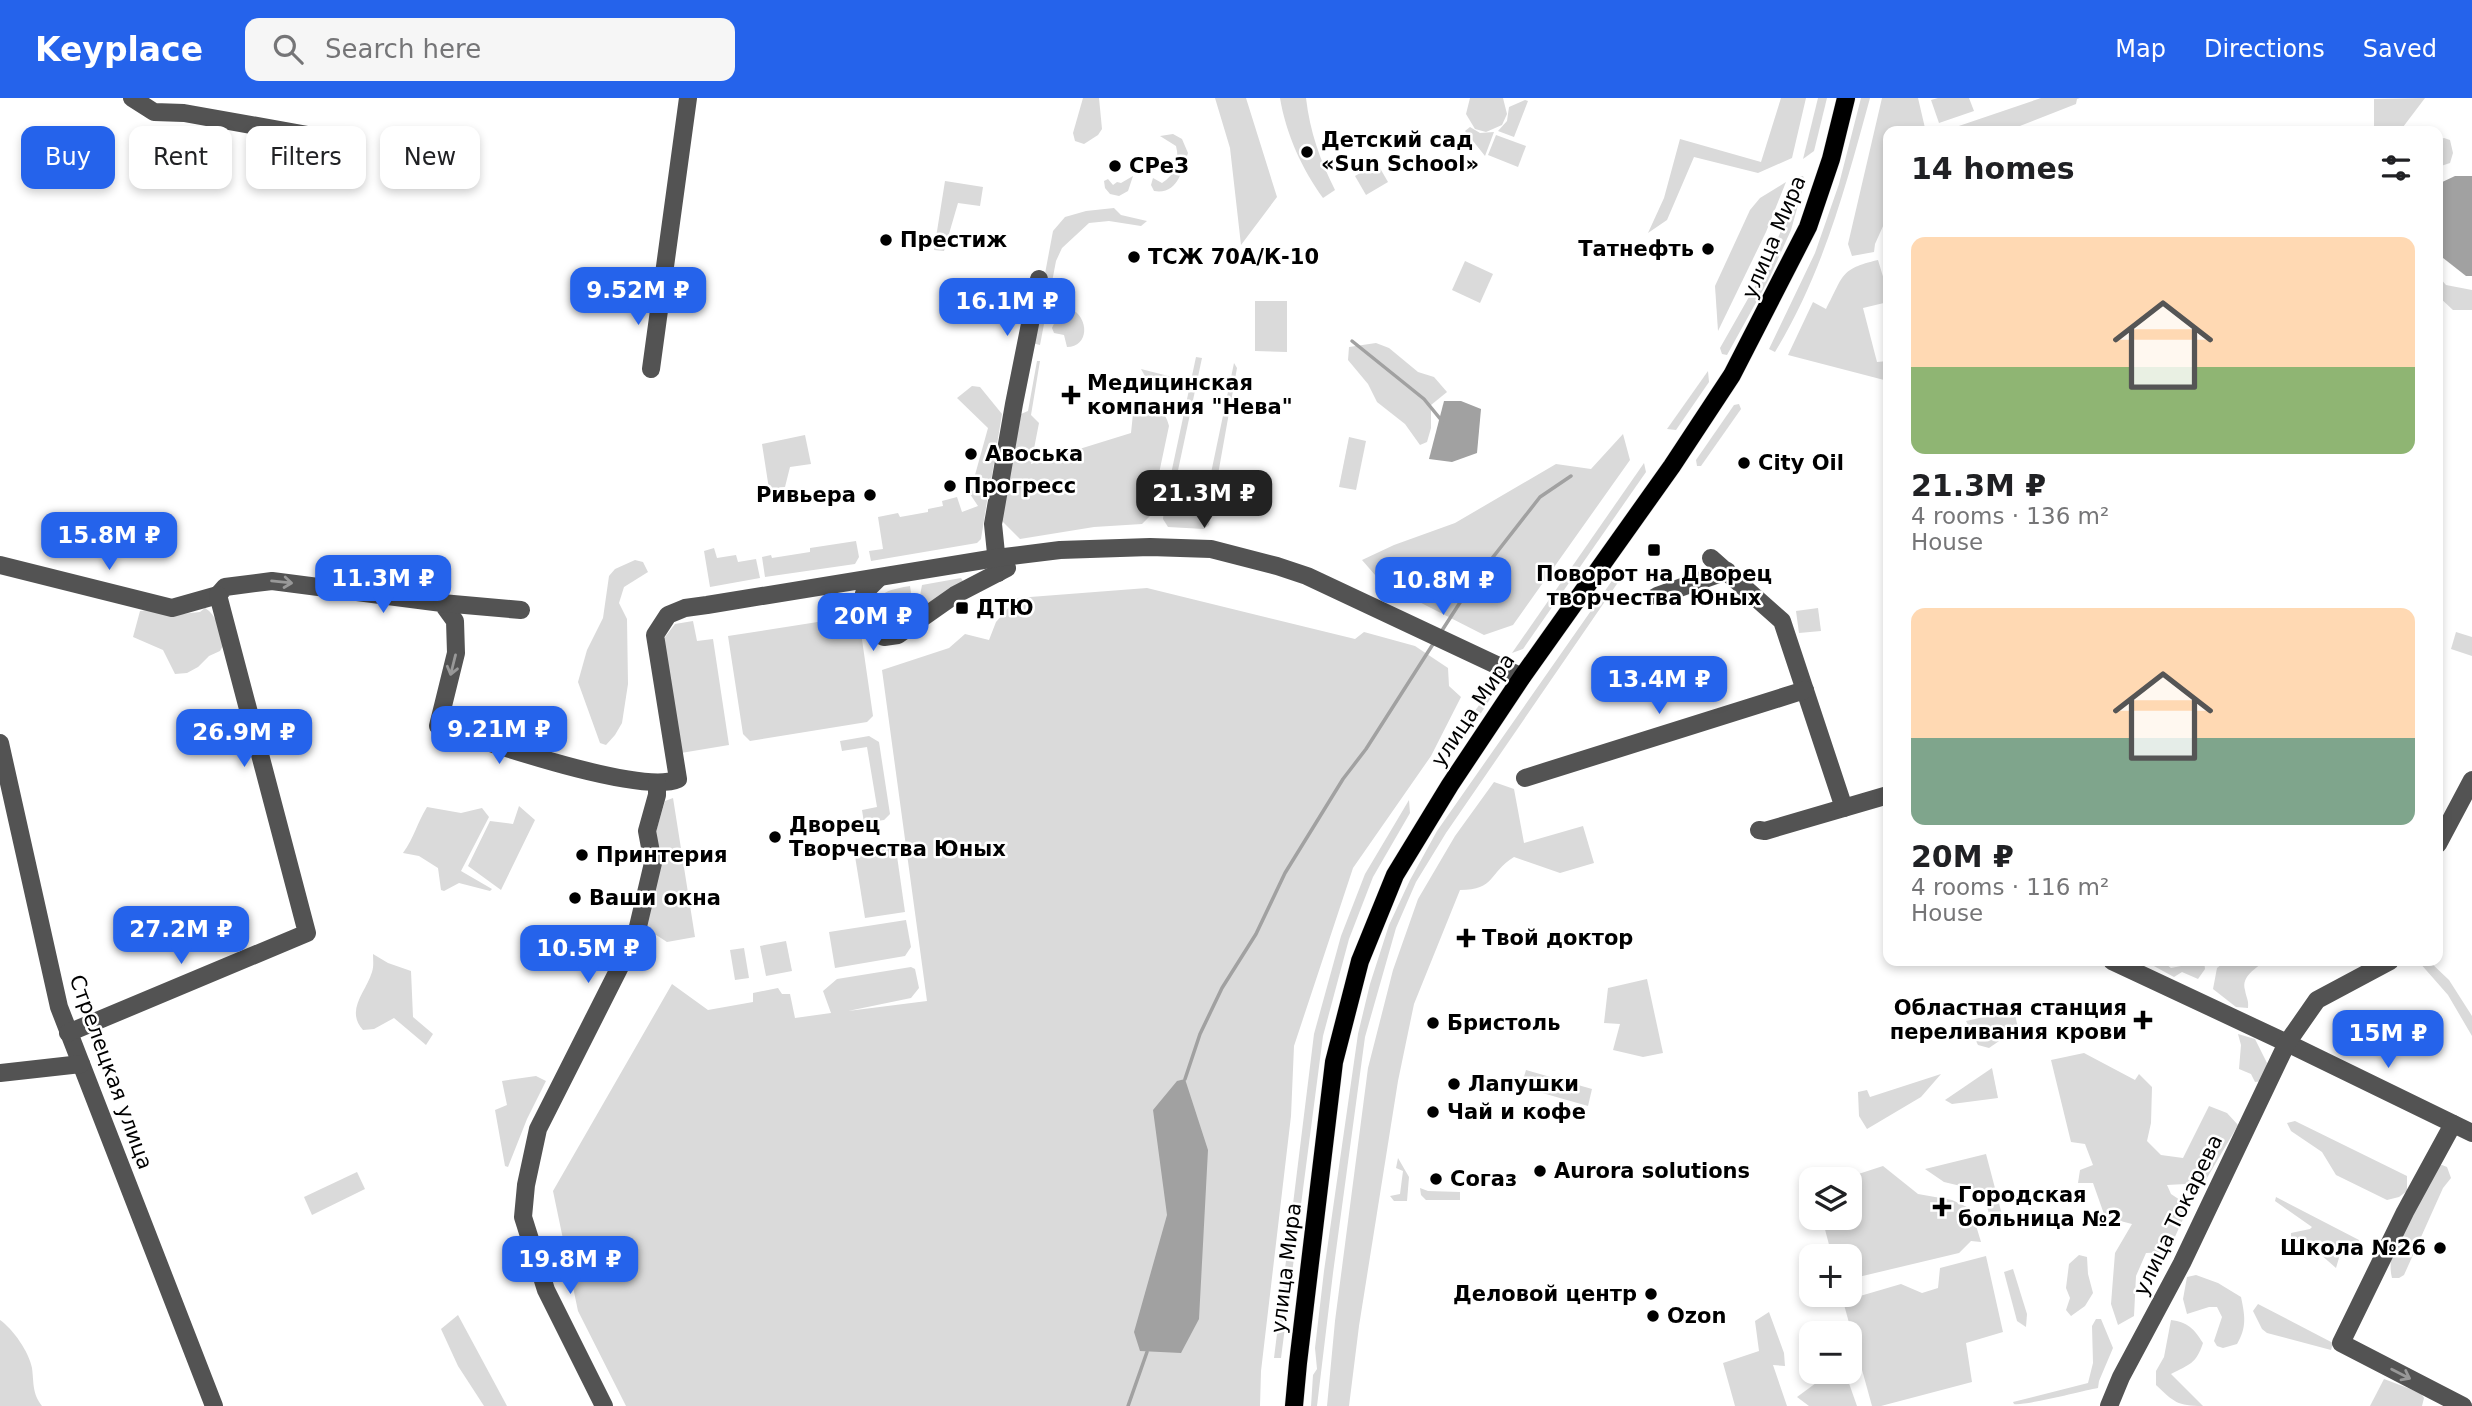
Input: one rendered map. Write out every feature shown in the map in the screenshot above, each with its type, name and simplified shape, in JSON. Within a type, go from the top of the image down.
[{"type":"main road","name":"улица Мира","points":[[1294,1406],[1334,1062],[1360,961],[1395,875],[1450,785],[1522,677],[1665,476],[1739,365],[1808,227],[1846,98]]},
{"type":"street","points":[[132,98],[154,112],[184,113],[257,126]]},
{"type":"street","points":[[651,369],[688,98]]},
{"type":"street","points":[[997,565],[993,524],[1039,279]]},
{"type":"street","points":[[442,603],[455,621],[456,653],[438,726],[531,756],[635,781],[657,783],[670,783],[678,779],[655,635],[668,615],[696,606],[878,579],[1012,565],[1060,550],[1150,547],[1211,549],[1277,566],[1371,604],[1522,677]]},
{"type":"street","points":[[1711,558],[1782,621],[1844,808]]},
{"type":"street","points":[[0,565],[172,608],[218,595],[225,587],[272,581],[442,603],[521,610]]},
{"type":"street","points":[[878,579],[864,593],[862,616],[870,631],[884,637],[898,635],[997,565]]},
{"type":"street","points":[[1657,596],[1727,571]]},
{"type":"street","points":[[68,1034],[307,933],[218,595]]},
{"type":"street","points":[[1525,778],[1805,690]]},
{"type":"street","name":"Стрелецкая улица","points":[[0,743],[59,1007],[214,1406]]},
{"type":"street","points":[[2443,835],[2472,780]]},
{"type":"street","points":[[604,1406],[546,1290],[523,1217],[526,1185],[538,1129],[636,935],[653,863],[647,831],[657,795],[657,783]]},
{"type":"street","points":[[1759,830],[1883,796]]},
{"type":"street","points":[[2123,966],[2472,1133]]},
{"type":"street","name":"улица Токарева","points":[[2109,1406],[2121,1377],[2182,1263],[2287,1043],[2317,1000],[2381,966]]},
{"type":"street","points":[[0,1073],[80,1064]]},
{"type":"street","points":[[2453,1124],[2405,1212],[2341,1343],[2463,1406]]},
{"type":"shaded area","points":[[1083,98],[1099,98],[1102,129],[1084,144],[1075,141],[1073,133]]},
{"type":"shaded area","points":[[1215,98],[1246,98],[1277,197],[1241,245],[1230,148]]},
{"type":"shaded area","name":"Детский сад «Sun School»","points":[[1280,98],[1306,98],[1316,145],[1335,190],[1323,198],[1296,151]]},
{"type":"shaded area","points":[[1470,98],[1503,98],[1507,114],[1502,125],[1486,132],[1475,129],[1466,114]]},
{"type":"shaded area","points":[[1781,98],[1806,98],[1792,158],[1758,173],[1694,157],[1667,220],[1648,233],[1664,198],[1680,139],[1761,162]]},
{"type":"shaded area","points":[[1818,98],[1827,98],[1814,151],[1803,159]]},
{"type":"shaded area","points":[[1861,98],[1870,98],[1831,228],[1807,291],[1775,352],[1769,349],[1815,253],[1839,184]]},
{"type":"shaded area","points":[[1882,98],[1918,98],[1925,126],[1883,126],[1883,226],[1874,252],[1852,256],[1848,244]]},
{"type":"shaded area","points":[[1969,98],[1974,111],[1939,123],[1931,100]]},
{"type":"shaded area","points":[[2041,98],[2080,98],[2076,104],[2020,126],[1959,126]]},
{"type":"shaded area","points":[[2425,98],[2404,126],[2374,126],[2374,99]]},
{"type":"shaded area","points":[[1528,101],[1514,137],[1498,131],[1507,121],[1509,107]]},
{"type":"shaded area","points":[[1470,127],[1480,133],[1494,132],[1485,156],[1465,131]]},
{"type":"shaded area","points":[[1173,134],[1182,139],[1188,153],[1184,167],[1178,180],[1169,189],[1154,191],[1151,185],[1153,178],[1162,183],[1175,167],[1176,146],[1160,136]]},
{"type":"shaded area","points":[[1496,135],[1526,146],[1518,167],[1488,155]]},
{"type":"shaded area","points":[[2443,138],[2450,140],[2453,153],[2450,163],[2443,165]]},
{"type":"shaded area","points":[[1377,163],[1388,182],[1366,195],[1355,176]]},
{"type":"shaded area","points":[[1133,176],[1128,191],[1119,196],[1110,194],[1105,188],[1104,181],[1108,179],[1113,185]]},
{"type":"shaded area","points":[[1803,176],[1805,180],[1791,230],[1769,279],[1727,355],[1722,354],[1720,348],[1762,274],[1781,231],[1798,177]]},
{"type":"shaded area","points":[[2455,176],[2472,176],[2472,276],[2466,276],[2443,258],[2443,182]]},
{"type":"shaded area","points":[[945,181],[983,187],[980,206],[958,203],[944,251],[934,250]]},
{"type":"shaded area","points":[[1786,182],[1766,232],[1718,331],[1715,286],[1750,210],[1760,198]]},
{"type":"shaded area","points":[[1114,208],[1121,215],[1147,221],[1141,226],[1109,221],[1089,223],[1062,248],[1056,261],[1040,345],[1032,343],[1053,231],[1065,217],[1086,211]]},
{"type":"shaded area","points":[[1878,260],[1883,276],[1883,303],[1863,308],[1877,362],[1883,361],[1883,380],[1788,355],[1813,302],[1826,309],[1844,275],[1865,263]]},
{"type":"shaded area","points":[[1465,261],[1493,274],[1480,303],[1452,290]]},
{"type":"shaded area","points":[[2443,282],[2446,285],[2472,290],[2472,310],[2453,310],[2443,301]]},
{"type":"shaded area","points":[[1255,301],[1287,301],[1287,352],[1255,351]]},
{"type":"shaded area","points":[[1070,308],[1081,318],[1084,331],[1080,342],[1067,347],[1064,335],[1054,333],[1052,328],[1059,313]]},
{"type":"shaded area","points":[[1376,343],[1389,348],[1418,372],[1434,377],[1447,392],[1431,405],[1431,428],[1427,442],[1420,445],[1405,424],[1377,402],[1368,384],[1348,360],[1349,347]]},
{"type":"shaded area","points":[[1196,357],[1202,358],[1177,475],[1171,474]]},
{"type":"shaded area","points":[[1037,361],[1040,361],[1031,415],[1039,423],[1031,464],[1131,433],[1134,404],[1157,409],[1164,415],[1169,426],[1150,516],[1142,524],[1094,527],[1020,539],[1000,519],[1021,414],[1028,411]]},
{"type":"shaded area","points":[[1234,363],[1237,368],[1209,525],[1204,529],[1168,527],[1163,519],[1165,501],[1206,497]]},
{"type":"shaded area","points":[[1141,369],[1176,378],[1173,390],[1150,385]]},
{"type":"shaded area","points":[[1708,371],[1709,382],[1676,430],[1667,429]]},
{"type":"shaded area","points":[[972,386],[980,387],[1002,414],[991,481],[975,475],[988,428],[957,398]]},
{"type":"shaded area","points":[[1444,401],[1461,401],[1481,409],[1477,453],[1452,462],[1429,459]]},
{"type":"shaded area","points":[[1739,404],[1741,409],[1701,466],[1697,466],[1696,460],[1734,405]]},
{"type":"shaded area","points":[[1623,434],[1630,460],[1513,625],[1484,635],[1382,583],[1362,560],[1394,545],[1455,523],[1556,464],[1591,469]]},
{"type":"shaded area","points":[[805,435],[811,464],[790,467],[785,487],[769,489],[762,444]]},
{"type":"shaded area","points":[[1349,437],[1366,441],[1356,490],[1339,487]]},
{"type":"shaded area","points":[[1644,463],[1646,472],[1523,649],[1512,653]]},
{"type":"shaded area","points":[[971,490],[988,495],[981,539],[977,543],[871,561],[869,551],[883,549],[878,517],[898,513],[900,517],[928,512],[928,509],[943,506],[942,501],[957,497],[962,512],[978,506],[970,494]]},
{"type":"shaded area","points":[[856,541],[859,557],[855,564],[765,577],[762,557],[810,552],[810,548]]},
{"type":"shaded area","points":[[714,548],[717,558],[736,555],[738,562],[756,559],[760,578],[710,587],[704,551]]},
{"type":"shaded area","points":[[635,560],[643,562],[648,572],[624,587],[619,603],[627,619],[628,684],[622,723],[606,745],[600,743],[578,682],[587,650],[603,618],[609,576],[615,569]]},
{"type":"shaded area","points":[[1616,575],[1621,578],[1446,833],[1416,882],[1396,928],[1365,1037],[1317,1406],[1311,1406],[1313,1375],[1317,1369],[1315,1348],[1324,1271],[1358,1034],[1370,984],[1389,925],[1437,831]]},
{"type":"shaded area","points":[[961,578],[963,581],[925,606],[920,596],[922,585]]},
{"type":"shaded area","points":[[910,586],[913,605],[875,613],[877,600],[886,592]]},
{"type":"shaded area","points":[[1147,588],[1355,639],[1364,632],[1415,646],[1448,668],[1449,686],[1461,697],[1431,756],[1353,868],[1294,1046],[1291,1116],[1261,1371],[1260,1406],[626,1406],[578,1311],[553,1191],[672,984],[708,1010],[753,1002],[753,993],[778,988],[782,994],[790,994],[795,1018],[831,1013],[823,991],[837,979],[911,967],[915,969],[919,988],[911,998],[848,1011],[927,1001],[882,670],[949,648],[965,634],[989,640],[996,622],[1017,598]]},
{"type":"shaded area","points":[[850,597],[857,605],[873,716],[867,722],[750,741],[743,734],[728,636],[824,621],[821,600]]},
{"type":"shaded area","points":[[205,608],[215,619],[224,644],[220,651],[187,673],[175,674],[163,650],[133,637],[140,611],[160,609],[172,615],[200,612]]},
{"type":"shaded area","points":[[1818,608],[1821,631],[1799,633],[1796,611]]},
{"type":"shaded area","points":[[914,610],[915,615],[895,626],[881,624],[876,617]]},
{"type":"shaded area","points":[[693,621],[697,641],[713,639],[729,745],[681,753],[662,641],[675,624]]},
{"type":"shaded area","points":[[2456,632],[2472,637],[2472,656],[2451,649]]},
{"type":"shaded area","points":[[1494,684],[1494,693],[1465,738],[1448,749]]},
{"type":"shaded area","points":[[869,736],[879,742],[890,814],[884,820],[864,823],[862,810],[877,807],[867,747],[842,751],[840,741]]},
{"type":"shaded area","points":[[1494,782],[1514,789],[1524,843],[1583,826],[1594,863],[1560,873],[1514,857],[1486,884],[1460,890],[1414,1004],[1398,1081],[1349,1406],[1327,1406],[1335,1321],[1368,1068],[1393,970],[1418,899],[1455,836]]},
{"type":"shaded area","points":[[673,798],[695,937],[667,942],[644,927],[662,860],[655,835],[665,801]]},
{"type":"shaded area","points":[[1409,800],[1410,813],[1373,877],[1349,939],[1323,1036],[1281,1358],[1274,1358],[1314,1034],[1341,936],[1365,874]]},
{"type":"shaded area","points":[[519,806],[535,820],[501,890],[468,866],[490,821],[513,824]]},
{"type":"shaded area","points":[[427,807],[461,813],[482,808],[489,817],[461,871],[492,889],[490,891],[459,883],[441,890],[438,868],[419,856],[403,853]]},
{"type":"shaded area","points":[[889,843],[896,849],[905,912],[865,918],[854,850]]},
{"type":"shaded area","points":[[906,920],[911,947],[905,956],[835,968],[829,932]]},
{"type":"shaded area","points":[[786,941],[792,971],[766,976],[760,946]]},
{"type":"shaded area","points":[[744,948],[749,978],[735,980],[730,950]]},
{"type":"shaded area","points":[[373,954],[411,971],[413,1017],[433,1034],[426,1045],[394,1018],[374,1029],[363,1030],[358,1023],[356,1008],[372,972]]},
{"type":"shaded area","points":[[2154,966],[2205,966],[2198,979],[2182,972],[2174,977]]},
{"type":"shaded area","points":[[2258,966],[2250,973],[2244,985],[2248,1008],[2236,1007],[2213,989],[2217,968]]},
{"type":"shaded area","points":[[2423,966],[2434,966],[2449,980],[2472,1016],[2472,1036],[2448,995]]},
{"type":"shaded area","points":[[1647,979],[1663,1053],[1643,1057],[1613,1050],[1620,1024],[1604,1023],[1608,988]]},
{"type":"shaded area","points":[[2014,1010],[2018,1028],[1989,1048],[1978,1045],[1966,1021]]},
{"type":"shaded area","points":[[2238,1034],[2255,1039],[2267,1063],[2263,1081],[2255,1082],[2251,1074],[2239,1069],[2241,1045]]},
{"type":"shaded area","points":[[2084,1053],[2135,1080],[2139,1074],[2152,1087],[2151,1123],[2147,1141],[2161,1155],[2183,1158],[2209,1106],[2227,1113],[2238,1125],[2204,1183],[2167,1185],[2171,1194],[2189,1206],[2168,1252],[2146,1253],[2136,1276],[2134,1316],[2118,1325],[2111,1304],[2115,1253],[2132,1224],[2105,1217],[2093,1183],[2078,1183],[2080,1170],[2093,1165],[2085,1144],[2071,1142],[2051,1060]]},
{"type":"shaded area","points":[[1992,1068],[1998,1098],[1952,1104],[1945,1100]]},
{"type":"shaded area","points":[[1526,1070],[1592,1089],[1588,1106],[1521,1087]]},
{"type":"shaded area","points":[[1941,1074],[1921,1097],[1867,1129],[1859,1116],[1858,1092],[1867,1090],[1870,1097]]},
{"type":"shaded area","points":[[536,1076],[546,1081],[508,1167],[505,1166],[495,1110],[507,1105],[502,1081]]},
{"type":"shaded area","points":[[1185,1079],[1208,1150],[1199,1319],[1181,1353],[1140,1351],[1134,1332],[1167,1215],[1153,1110],[1177,1081]]},
{"type":"shaded area","points":[[2295,1121],[2407,1176],[2407,1191],[2399,1197],[2387,1200],[2336,1175],[2322,1152],[2291,1131],[2287,1123]]},
{"type":"shaded area","points":[[1986,1154],[2005,1226],[1993,1227],[1985,1200],[1969,1188],[1944,1182],[1925,1169]]},
{"type":"shaded area","points":[[1398,1158],[1409,1177],[1407,1201],[1394,1201],[1390,1196],[1400,1194],[1403,1171],[1396,1168]]},
{"type":"shaded area","points":[[1883,1166],[1918,1194],[1952,1200],[1971,1209],[1981,1242],[1971,1241],[1959,1253],[1862,1276],[1862,1244],[1829,1244],[1825,1230],[1862,1230],[1862,1173]]},
{"type":"shaded area","points":[[2435,1166],[2447,1167],[2451,1178],[2443,1188],[2404,1275],[2392,1278],[2393,1250],[2404,1220]]},
{"type":"shaded area","points":[[357,1172],[365,1189],[312,1215],[304,1197]]},
{"type":"shaded area","points":[[1420,1188],[1428,1191],[1460,1192],[1460,1200],[1426,1200],[1421,1195]]},
{"type":"shaded area","points":[[2276,1197],[2359,1240],[2359,1244],[2341,1251],[2336,1268],[2320,1254],[2291,1243],[2291,1233],[2312,1227],[2275,1201]]},
{"type":"shaded area","points":[[2079,1255],[2087,1257],[2093,1293],[2085,1306],[2071,1316],[2066,1310],[2070,1298],[2066,1288],[2069,1264]]},
{"type":"shaded area","points":[[1986,1256],[2003,1332],[1966,1343],[1972,1382],[1881,1406],[1872,1406],[1862,1370],[1862,1321],[1849,1321],[1845,1307],[1862,1307],[1862,1295],[1901,1284],[1922,1293],[1938,1288],[1940,1268]]},
{"type":"shaded area","points":[[2013,1269],[2027,1314],[2026,1327],[2017,1321],[2004,1272]]},
{"type":"shaded area","points":[[2196,1275],[2218,1283],[2241,1297],[2244,1321],[2237,1344],[2223,1348],[2217,1346],[2214,1341],[2222,1317],[2217,1307],[2187,1314],[2183,1299],[2187,1277]]},
{"type":"shaded area","points":[[2258,1304],[2333,1343],[2331,1350],[2267,1333],[2253,1311]]},
{"type":"shaded area","points":[[1769,1312],[1784,1353],[1785,1366],[1773,1365],[1787,1406],[1735,1406],[1723,1363],[1759,1351],[1755,1321]]},
{"type":"shaded area","points":[[458,1315],[507,1406],[484,1406],[458,1366],[441,1329]]},
{"type":"shaded area","points":[[2096,1319],[2101,1319],[2113,1348],[2098,1388],[2041,1401],[2014,1404],[2013,1402],[2088,1383],[2093,1363],[2092,1326]]},
{"type":"shaded area","points":[[0,1320],[15,1335],[28,1355],[35,1392],[42,1406],[0,1406]]},
{"type":"shaded area","points":[[2171,1320],[2190,1327],[2203,1343],[2192,1363],[2171,1374],[2203,1406],[2176,1402],[2156,1385],[2156,1371],[2164,1357]]},
{"type":"shaded area","points":[[2384,1379],[2421,1393],[2424,1398],[2422,1406],[2370,1406]]},
{"type":"shaded area","points":[[1815,1384],[1849,1384],[1857,1406],[1809,1406],[1797,1397]]},
{"type":"waterway","points":[[1352,341],[1424,399],[1442,421]]},
{"type":"waterway","points":[[1441,632],[1472,584],[1540,497],[1571,476]]},
{"type":"waterway","points":[[1185,1079],[1200,1034],[1222,988],[1256,934],[1285,873],[1343,779],[1366,749],[1435,641]]},
{"type":"waterway","points":[[1128,1406],[1147,1352]]},
{"type":"place","name":"Детский сад «Sun School»","points":[[1307,152]]},
{"type":"place","name":"СРеЗ","points":[[1115,166]]},
{"type":"place","name":"Престиж","points":[[886,240]]},
{"type":"place","name":"Татнефть","points":[[1708,249]]},
{"type":"place","name":"ТСЖ 70А/К-10","points":[[1134,257]]},
{"type":"place","name":"Медицинская компания \"Нева\"","points":[[1071,395]]},
{"type":"place","name":"Авоська","points":[[971,454]]},
{"type":"place","name":"City Oil","points":[[1744,463]]},
{"type":"place","name":"Прогресс","points":[[950,486]]},
{"type":"place","name":"Ривьера","points":[[870,495]]},
{"type":"place","name":"Поворот на Дворец творчества Юных","points":[[1654,550]]},
{"type":"place","name":"ДТЮ","points":[[962,608]]},
{"type":"place","name":"Дворец Творчества Юных","points":[[775,837]]},
{"type":"place","name":"Принтерия","points":[[582,855]]},
{"type":"place","name":"Ваши окна","points":[[575,898]]},
{"type":"place","name":"Твой доктор","points":[[1466,938]]},
{"type":"place","name":"Областная станция переливания крови","points":[[2143,1020]]},
{"type":"place","name":"Бристоль","points":[[1433,1023]]},
{"type":"place","name":"Лапушки","points":[[1454,1084]]},
{"type":"place","name":"Чай и кофе","points":[[1433,1112]]},
{"type":"place","name":"Aurora solutions","points":[[1540,1171]]},
{"type":"place","name":"Согаз","points":[[1436,1179]]},
{"type":"place","name":"Городская больница №2","points":[[1942,1207]]},
{"type":"place","name":"Школа №26","points":[[2440,1248]]},
{"type":"place","name":"Деловой центр","points":[[1651,1294]]},
{"type":"place","name":"Ozon","points":[[1653,1316]]}]
